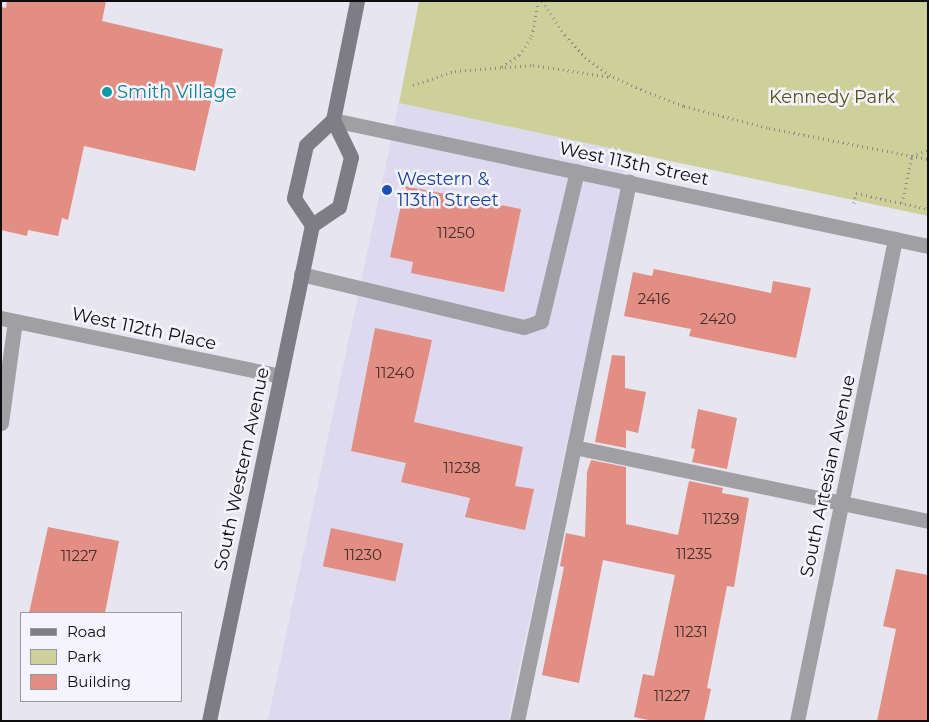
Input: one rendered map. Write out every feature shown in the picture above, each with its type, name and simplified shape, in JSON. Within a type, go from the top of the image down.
[{"type":"main road","points":[[333,120],[351,156],[339,207],[312,225],[294,198],[306,145],[333,120],[358,1]]},
{"type":"main road","name":"South Western Avenue","points":[[209,721],[312,225]]},
{"type":"street","name":"West 113th Street","points":[[333,120],[928,246]]},
{"type":"street","points":[[301,274],[524,327],[541,321],[577,172]]},
{"type":"street","points":[[516,721],[629,182]]},
{"type":"street","name":"South Artesian Avenue","points":[[797,721],[895,239]]},
{"type":"street","points":[[1,423],[8,320]]},
{"type":"street","name":"West 112th Place","points":[[8,320],[280,376]]},
{"type":"street","points":[[574,446],[928,521]]},
{"type":"path","points":[[501,67],[519,55],[532,36],[540,1]]},
{"type":"path","points":[[540,1],[565,36],[585,57],[613,77],[684,106],[769,128],[928,159]]},
{"type":"path","points":[[413,85],[455,71],[533,65],[613,77]]},
{"type":"path","points":[[912,156],[928,150]]},
{"type":"path","points":[[902,203],[912,156]]},
{"type":"path","points":[[854,202],[856,193],[928,209]]},
{"type":"shaded area","points":[[399,103],[629,152],[508,721],[268,720]]},
{"type":"green space","name":"Kennedy Park","points":[[419,1],[928,1],[928,216],[399,103]]},
{"type":"building","name":"Smith Village","points":[[7,1],[106,1],[102,21],[223,49],[195,171],[84,146],[68,220],[62,218],[58,236],[28,230],[27,236],[1,230],[1,7],[6,8]]},
{"type":"building","points":[[405,186],[521,209],[504,292],[411,273],[413,262],[390,257]]},
{"type":"building","points":[[654,269],[771,293],[773,281],[811,288],[796,358],[689,336],[691,329],[624,316],[633,272],[652,276]]},
{"type":"building","points":[[375,328],[432,340],[414,422],[523,447],[515,486],[534,489],[525,530],[465,517],[470,498],[401,482],[406,463],[351,451]]},
{"type":"building","points":[[612,355],[625,356],[625,388],[646,392],[638,433],[626,430],[626,448],[595,442]]},
{"type":"building","points":[[698,409],[737,418],[727,469],[692,462],[695,449],[691,448]]},
{"type":"building","points":[[591,460],[626,467],[626,524],[678,535],[689,481],[723,488],[722,493],[749,498],[734,587],[727,586],[707,688],[711,689],[704,721],[653,721],[634,717],[643,674],[654,676],[675,575],[603,560],[579,683],[542,675],[564,567],[560,566],[566,533],[585,537],[587,472]]},
{"type":"building","points":[[48,527],[119,541],[105,612],[29,612]]},
{"type":"building","points":[[331,528],[403,543],[395,582],[323,566]]},
{"type":"building","points":[[896,569],[928,575],[928,721],[877,721],[896,629],[883,626]]},
{"type":"place","name":"Smith Village","points":[[107,92]]},
{"type":"place","name":"Western & 113th Street","points":[[387,190]]}]
